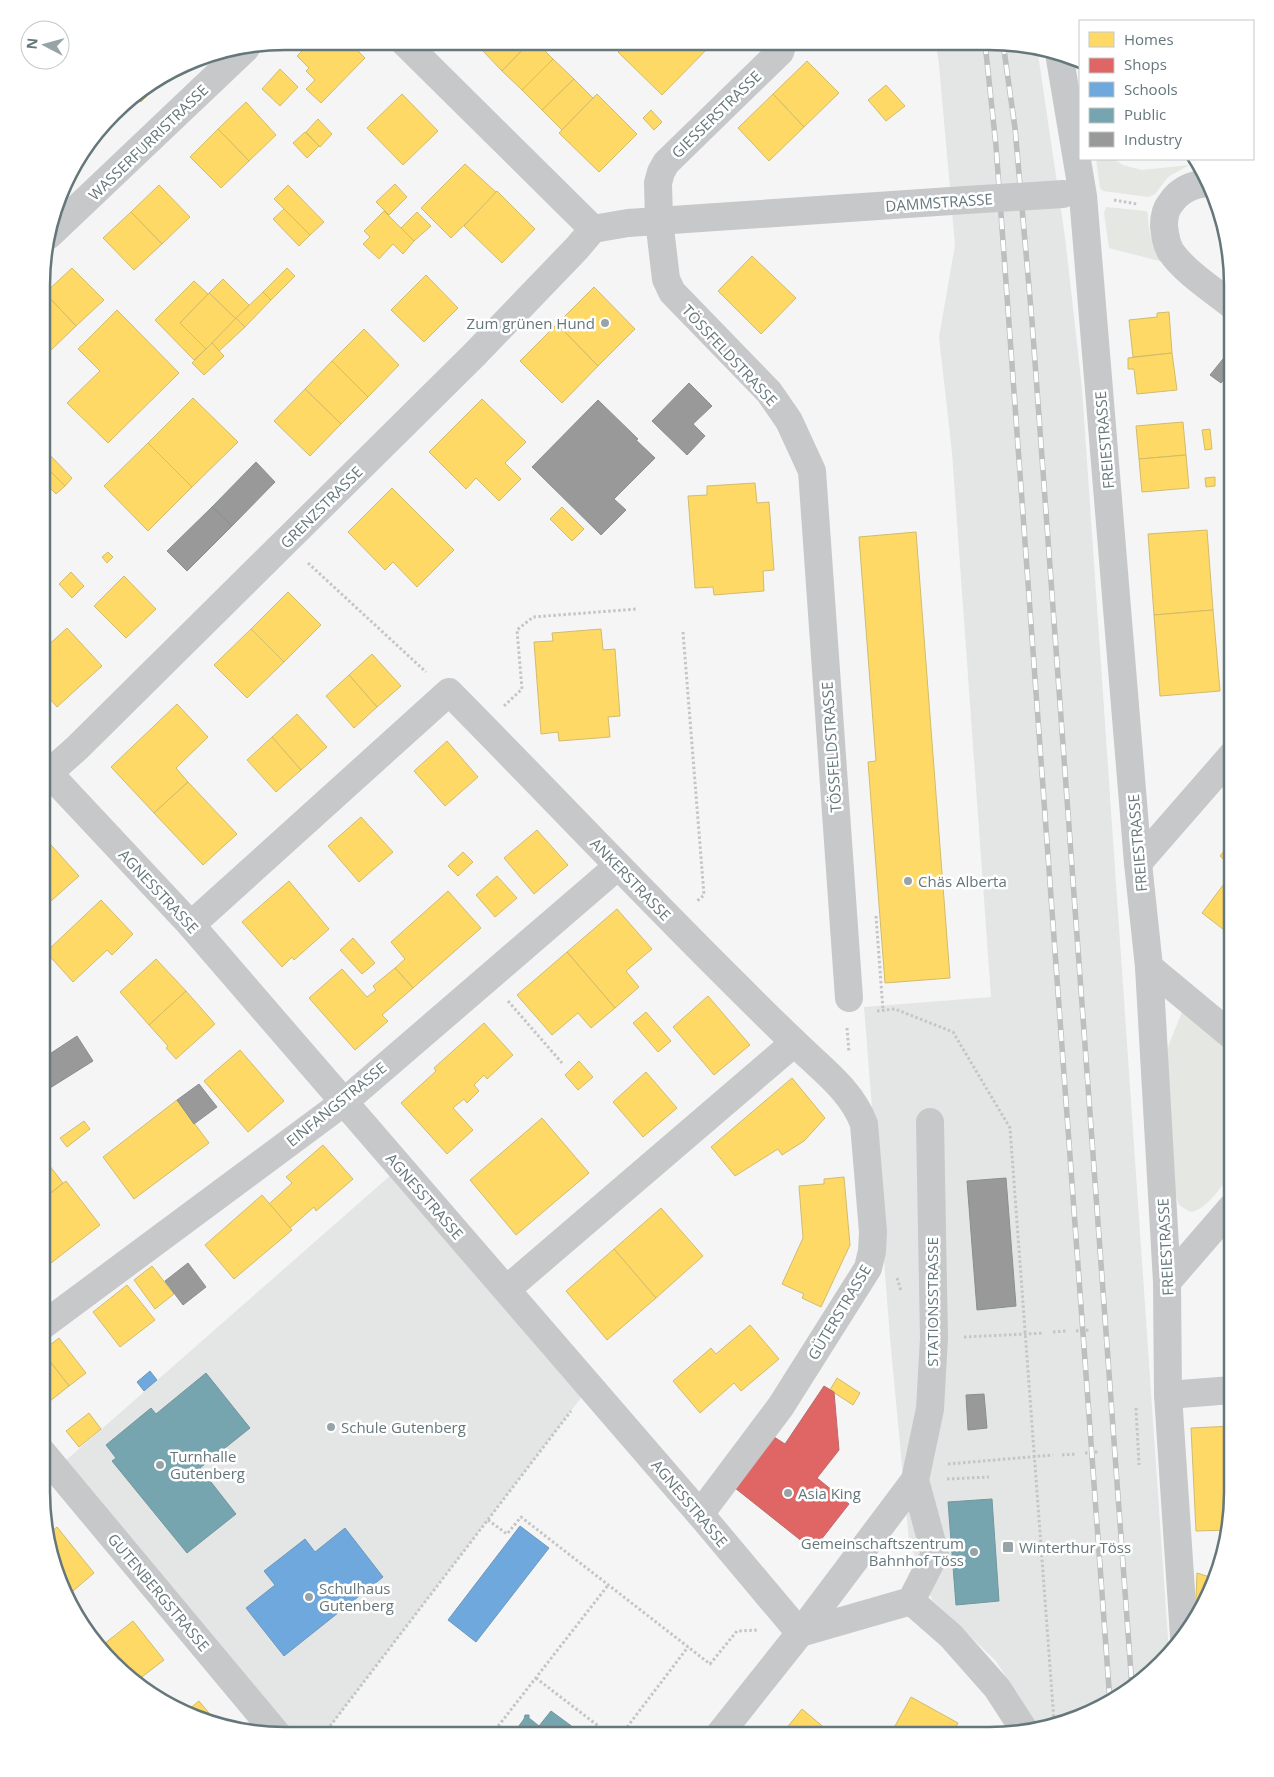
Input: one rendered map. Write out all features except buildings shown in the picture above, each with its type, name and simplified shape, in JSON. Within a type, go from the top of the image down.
[{"type":"street","points":[[412,50],[593,229],[628,222],[659,220]]},
{"type":"street","name":"GIESSERSTRASSE","points":[[659,220],[658,183],[666,163],[781,50]]},
{"type":"street","name":"WASSERFURRISTRASSE","points":[[57,227],[239,55]]},
{"type":"street","name":"FREIESTRASSE","points":[[1060,61],[1149,967],[1167,1282],[1168,1395],[1183,1624]]},
{"type":"street","points":[[1202,185],[1187,188],[1175,196],[1167,208],[1164,222],[1165,238],[1170,251],[1181,264],[1224,299]]},
{"type":"street","name":"DAMMSTRASSE","points":[[659,220],[1073,195]]},
{"type":"street","name":"TÖSSFELDSTRASSE","points":[[659,220],[666,279],[672,292],[769,392],[789,422],[812,471],[849,998]]},
{"type":"street","name":"GRENZSTRASSE","points":[[50,769],[77,748],[286,542],[482,347],[593,229]]},
{"type":"street","points":[[191,925],[449,692]]},
{"type":"street","name":"ANKERSTRASSE","points":[[449,692],[794,1043]]},
{"type":"street","points":[[1138,863],[1224,763]]},
{"type":"street","name":"AGNESSTRASSE","points":[[50,778],[191,925],[507,1289],[800,1634]]},
{"type":"street","name":"EINFANGSTRASSE","points":[[50,1320],[344,1102],[618,866]]},
{"type":"street","points":[[1149,967],[1224,1029]]},
{"type":"street","points":[[507,1289],[794,1043]]},
{"type":"street","name":"GÜTERSTRASSE","points":[[700,1514],[781,1406],[860,1282],[868,1268],[872,1251],[873,1232],[864,1124],[859,1111],[841,1087],[794,1043]]},
{"type":"street","name":"STATIONSSTRASSE","points":[[725,1727],[800,1634],[915,1480],[930,1409],[934,1338],[930,1122]]},
{"type":"street","points":[[1167,1282],[1224,1216]]},
{"type":"street","points":[[1168,1395],[1224,1391]]},
{"type":"street","name":"GUTENBERGSTRASSE","points":[[50,1462],[270,1726]]},
{"type":"street","name":"STATIONSSTRASSE","points":[[911,1600],[935,1554],[915,1480]]},
{"type":"street","points":[[800,1634],[911,1600],[951,1636],[997,1688],[1021,1725]]},
{"type":"path","points":[[1073,195],[1167,208]]},
{"type":"path","points":[[286,542],[449,692]]},
{"type":"path","points":[[482,726],[522,689],[517,630],[533,617],[637,609]]},
{"type":"path","points":[[673,922],[704,895],[683,632]]},
{"type":"path","points":[[487,978],[562,1063]]},
{"type":"path","points":[[876,1011],[895,1009],[953,1032],[1010,1128],[1054,1718]]},
{"type":"path","points":[[1076,1330],[1090,1330]]},
{"type":"path","points":[[1053,1332],[1066,1331]]},
{"type":"path","points":[[934,1338],[1044,1333]]},
{"type":"path","points":[[330,1727],[590,1386]]},
{"type":"path","points":[[1136,1408],[1139,1465]]},
{"type":"path","points":[[1085,1453],[1099,1452]]},
{"type":"path","points":[[1062,1455],[1076,1454]]},
{"type":"path","points":[[988,1477],[948,1479],[948,1464],[1053,1456]]},
{"type":"path","points":[[488,1520],[507,1534],[521,1517],[710,1664],[737,1631],[756,1630]]},
{"type":"path","points":[[498,1727],[609,1584]]},
{"type":"path","points":[[627,1727],[688,1647]]},
{"type":"path","points":[[536,1678],[600,1727]]},
{"type":"shaded area","points":[[937,50],[989,50],[1020,52],[1038,56],[1065,237],[1082,388],[1168,1644],[1144,1669],[1107,1696],[1065,1715],[1035,1722],[995,1660],[932,1600],[909,1541],[890,1338],[864,1007],[991,997],[952,453],[939,337],[955,245]]},
{"type":"shaded area","points":[[1096,160],[1116,160],[1123,165],[1142,170],[1189,165],[1168,177],[1155,194],[1149,197],[1103,191],[1100,188]]},
{"type":"shaded area","points":[[1106,207],[1146,211],[1148,213],[1151,239],[1163,262],[1109,248],[1104,213]]},
{"type":"shaded area","points":[[1187,1011],[1224,1043],[1224,1183],[1208,1202],[1196,1211],[1190,1212],[1179,1205],[1176,1196],[1167,1054],[1182,1012]]},
{"type":"shaded area","name":"Schule Gutenberg","points":[[400,1167],[590,1386],[329,1727],[270,1726],[56,1469]]},
{"type":"railway","points":[[986,50],[996,146],[1109,1694]]},
{"type":"railway","points":[[1004,51],[1015,128],[1032,321],[1131,1678]]},
{"type":"place","name":"Zum grünen Hund","points":[[605,323]]},
{"type":"place","name":"Chäs Alberta","points":[[908,881]]},
{"type":"place","name":"Schule Gutenberg","points":[[331,1427]]},
{"type":"place","name":"Turnhalle Gutenberg","points":[[160,1465]]},
{"type":"place","name":"Asia King","points":[[788,1493]]},
{"type":"place","name":"Winterthur Töss","points":[[1008,1547]]},
{"type":"place","name":"Gemeinschaftszentrum Bahnhof Töss","points":[[974,1552]]},
{"type":"place","name":"Schulhaus Gutenberg","points":[[309,1597]]}]
